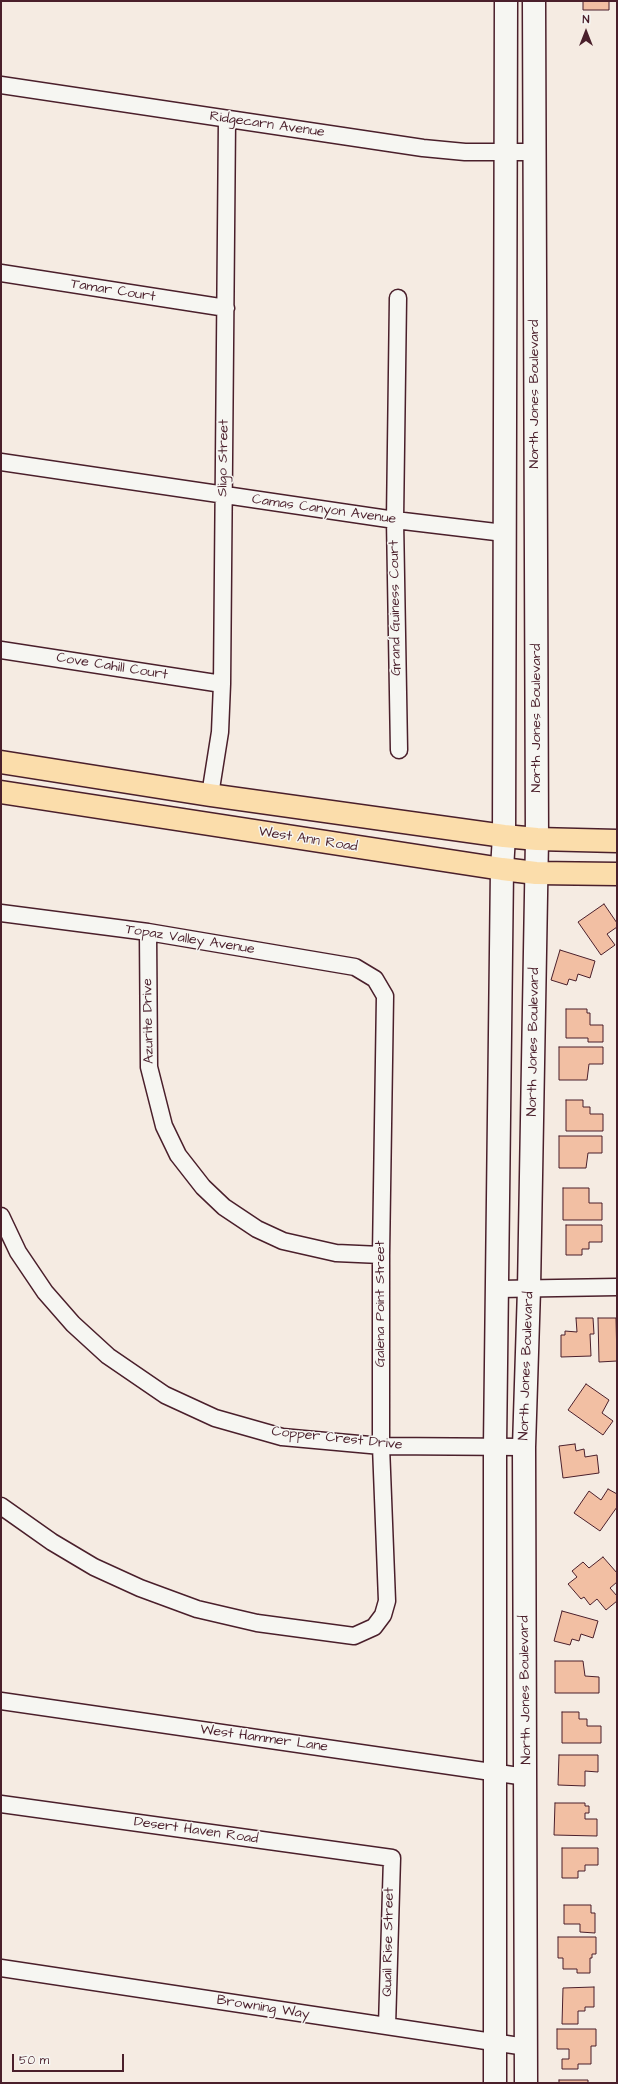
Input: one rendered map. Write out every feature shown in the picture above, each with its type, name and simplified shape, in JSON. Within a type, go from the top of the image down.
[{"type":"main road","name":"North Jones Boulevard","points":[[495,2083],[495,1446],[502,869],[504,836],[506,1]]},
{"type":"main road","name":"North Jones Boulevard","points":[[526,2083],[524,1447],[529,1289],[537,839],[534,1]]},
{"type":"main road","points":[[1,762],[210,795],[504,836],[537,839],[617,841]]},
{"type":"main road","name":"West Ann Road","points":[[1,792],[502,869],[536,873],[617,874]]},
{"type":"main road","points":[[120,811],[174,803],[190,805],[200,804],[204,803],[210,795]]},
{"type":"street","name":"Ridgecarn Avenue","points":[[1,85],[227,120],[423,148],[465,152],[535,152]]},
{"type":"street","name":"Sligo Street","points":[[210,795],[220,732],[222,684],[227,120]]},
{"type":"street","name":"Tamar Court","points":[[1,273],[226,308]]},
{"type":"street","name":"Grand Guiness Court","points":[[398,298],[395,520],[399,750]]},
{"type":"street","name":"Camas Canyon Avenue","points":[[1,462],[224,496],[395,520],[504,533]]},
{"type":"street","name":"Cove Cahill Court","points":[[1,650],[222,684]]},
{"type":"street","name":"Topaz Valley Avenue","points":[[1,913],[148,932],[355,967],[375,979]]},
{"type":"street","name":"Azurite Drive","points":[[148,932],[148,1067],[164,1126],[178,1155],[202,1187],[224,1207],[257,1229],[283,1241],[336,1253],[381,1255]]},
{"type":"street","name":"Galena Point Street","points":[[1,1506],[52,1542],[94,1567],[140,1588],[198,1609],[257,1623],[354,1636],[374,1627],[383,1615],[387,1601],[381,1446],[381,1255],[385,996],[375,979]]},
{"type":"street","name":"Copper Crest Drive","points":[[1,1216],[18,1252],[45,1292],[72,1324],[108,1356],[165,1394],[215,1418],[282,1437],[381,1446],[524,1447]]},
{"type":"street","points":[[498,1289],[617,1287]]},
{"type":"street","name":"West Hammer Lane","points":[[1,1700],[526,1777]]},
{"type":"street","name":"Desert Haven Road","points":[[1,1804],[392,1858]]},
{"type":"street","name":"Quail Rise Street","points":[[387,2026],[392,1858]]},
{"type":"street","name":"Browning Way","points":[[1,1968],[526,2047]]},
{"type":"building","points":[[583,1],[609,1],[609,10],[583,10]]},
{"type":"building","points":[[604,904],[617,923],[617,927],[607,934],[615,945],[601,955],[578,922]]},
{"type":"building","points":[[560,950],[595,961],[590,978],[578,974],[576,981],[569,979],[567,985],[551,980]]},
{"type":"building","points":[[566,1009],[587,1009],[587,1013],[590,1013],[590,1025],[603,1025],[603,1042],[588,1042],[588,1038],[566,1038]]},
{"type":"building","points":[[559,1047],[603,1047],[603,1064],[589,1064],[587,1080],[559,1080]]},
{"type":"building","points":[[566,1100],[583,1100],[583,1107],[590,1107],[590,1114],[603,1114],[603,1131],[566,1131]]},
{"type":"building","points":[[559,1136],[602,1136],[602,1153],[588,1153],[586,1168],[559,1168]]},
{"type":"building","points":[[563,1188],[589,1188],[589,1203],[602,1203],[602,1220],[563,1220]]},
{"type":"building","points":[[566,1225],[602,1225],[602,1242],[589,1242],[589,1249],[582,1249],[582,1255],[566,1255]]},
{"type":"building","points":[[576,1318],[593,1318],[594,1334],[590,1334],[591,1356],[561,1357],[561,1335],[565,1335],[565,1331],[577,1332]]},
{"type":"building","points":[[598,1318],[616,1318],[617,1361],[599,1362]]},
{"type":"building","points":[[586,1384],[609,1400],[602,1413],[613,1421],[603,1435],[568,1410]]},
{"type":"building","points":[[575,1444],[576,1451],[584,1449],[585,1457],[597,1455],[599,1473],[563,1478],[559,1446]]},
{"type":"building","points":[[608,1489],[617,1494],[617,1507],[600,1531],[574,1513],[589,1491],[601,1500]]},
{"type":"building","points":[[603,1557],[617,1573],[617,1582],[610,1588],[617,1596],[617,1601],[606,1610],[597,1599],[590,1605],[584,1597],[581,1599],[568,1584],[577,1577],[572,1571],[583,1562],[589,1568]]},
{"type":"building","points":[[562,1611],[598,1621],[593,1638],[581,1634],[579,1641],[572,1639],[570,1645],[554,1641]]},
{"type":"building","points":[[555,1661],[583,1661],[585,1676],[599,1677],[599,1693],[555,1693]]},
{"type":"building","points":[[562,1712],[579,1712],[579,1719],[587,1719],[587,1726],[601,1726],[601,1743],[562,1743]]},
{"type":"building","points":[[559,1755],[598,1755],[598,1772],[585,1771],[585,1786],[558,1785]]},
{"type":"building","points":[[555,1803],[585,1803],[585,1806],[589,1806],[589,1813],[585,1813],[585,1819],[597,1819],[597,1836],[554,1835]]},
{"type":"building","points":[[562,1848],[598,1848],[598,1865],[585,1865],[585,1871],[578,1871],[578,1878],[562,1878]]},
{"type":"building","points":[[564,1905],[591,1905],[591,1913],[595,1913],[595,1933],[580,1932],[580,1924],[564,1924]]},
{"type":"building","points":[[558,1937],[596,1937],[596,1954],[592,1954],[592,1958],[590,1958],[590,1973],[577,1973],[577,1969],[563,1969],[563,1958],[558,1958]]},
{"type":"building","points":[[594,1987],[594,2007],[585,2007],[585,2011],[578,2011],[578,2024],[562,2024],[563,1988]]},
{"type":"building","points":[[557,2029],[596,2029],[596,2046],[591,2046],[591,2064],[578,2064],[578,2069],[562,2069],[562,2059],[569,2059],[569,2049],[557,2049]]},
{"type":"building","points":[[559,2080],[588,2080],[588,2083],[559,2083]]}]
